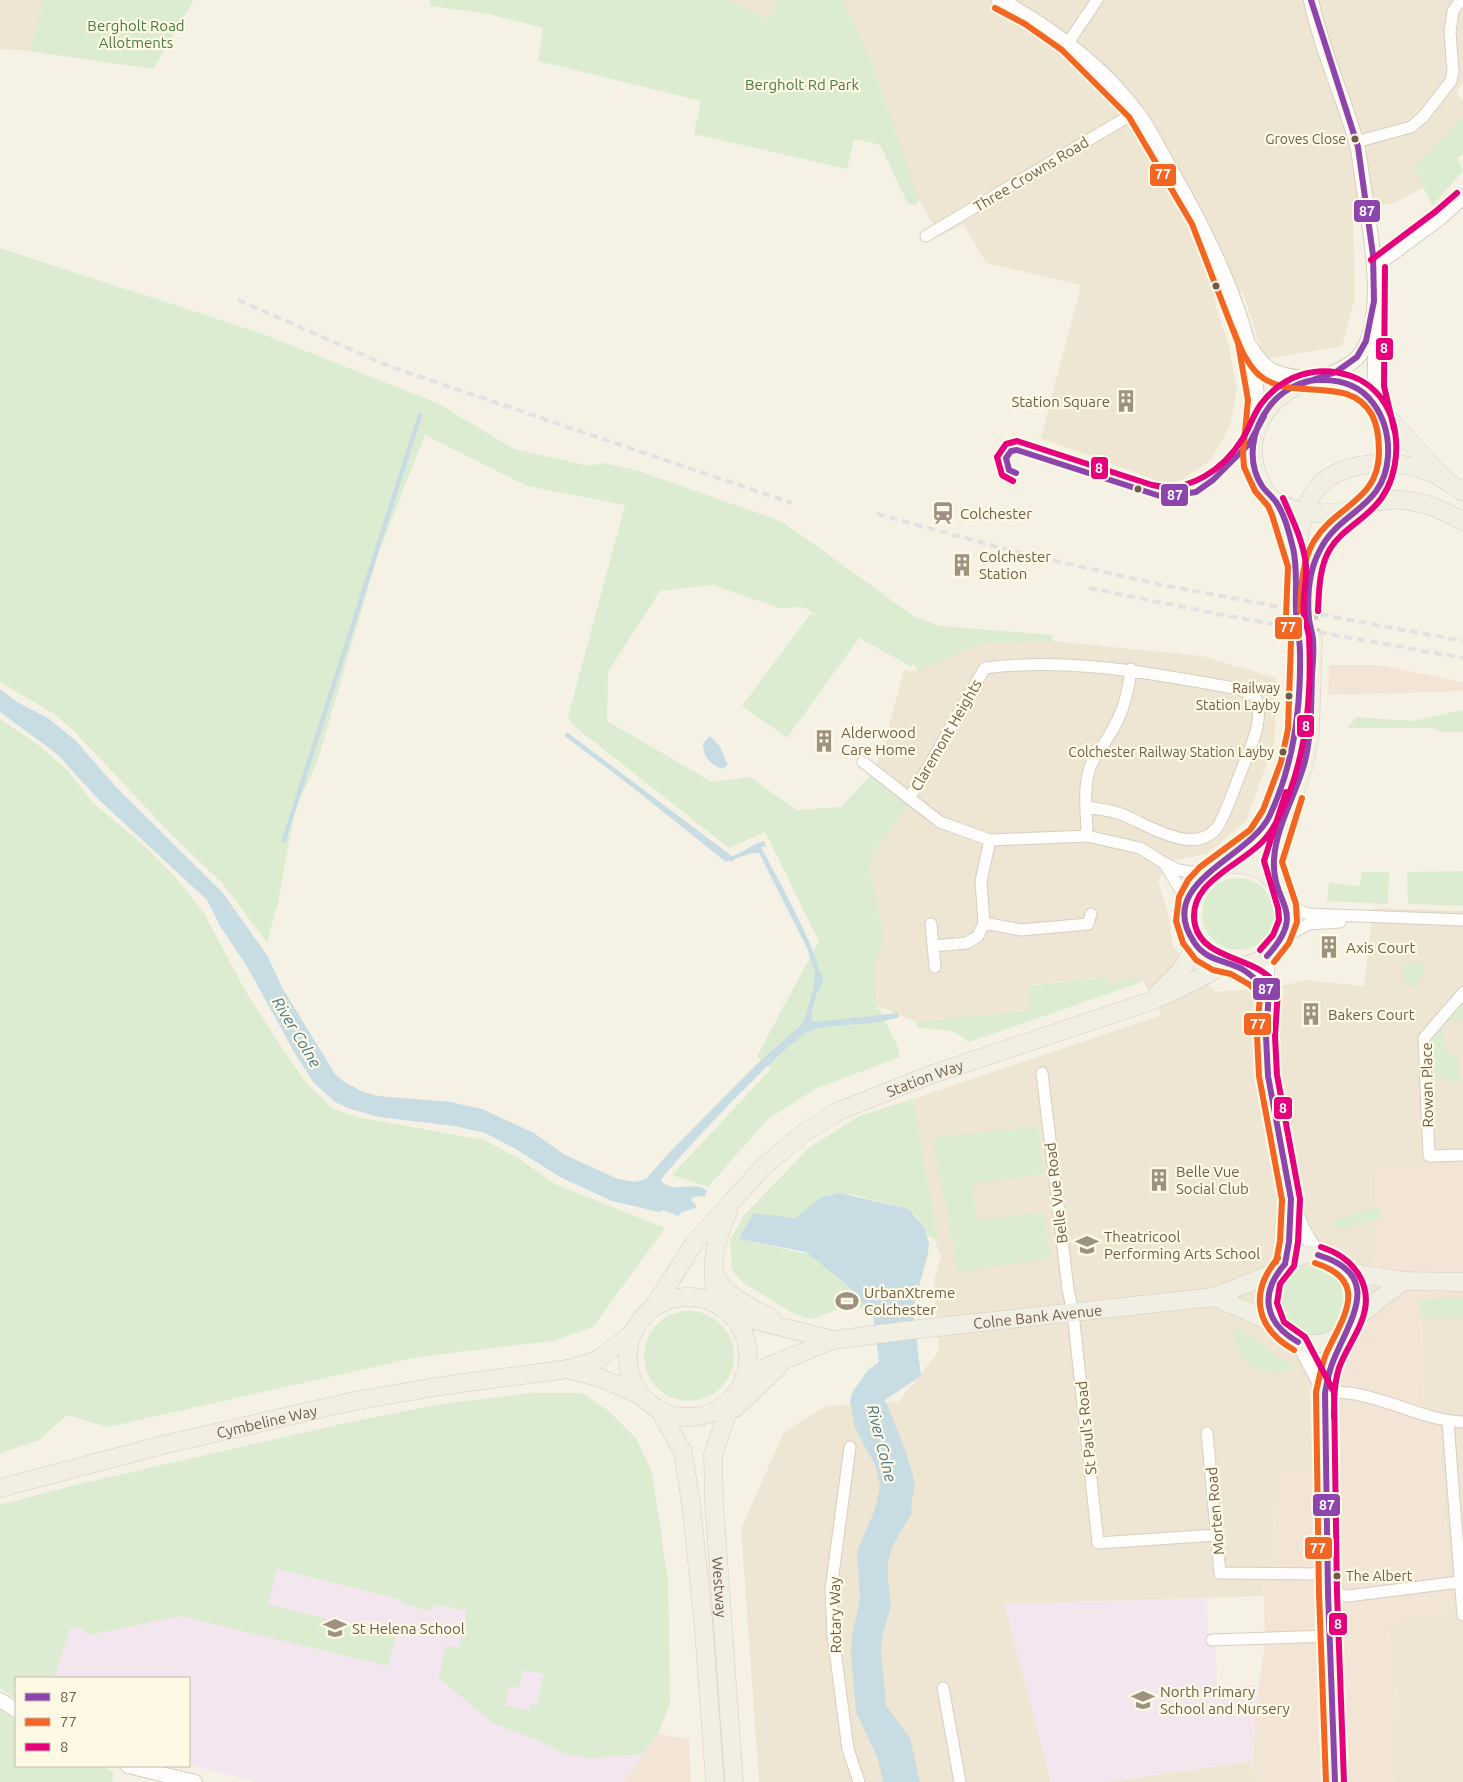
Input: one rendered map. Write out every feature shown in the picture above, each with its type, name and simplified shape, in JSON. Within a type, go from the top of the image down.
[{"type":"main road","points":[[999,0],[1030,17],[1068,43],[1136,112],[1200,220],[1221,269],[1246,341],[1257,400],[1252,454],[1253,465],[1263,486],[1275,501],[1302,572]]},
{"type":"main road","points":[[1246,341],[1260,362],[1279,376],[1350,385],[1371,398],[1446,481]]},
{"type":"main road","points":[[1255,434],[1269,408],[1282,394],[1296,386],[1315,380]]},
{"type":"main road","points":[[1302,572],[1317,554],[1323,543],[1378,492],[1386,465],[1387,434],[1378,407]]},
{"type":"main road","points":[[1302,572],[1298,510],[1334,475],[1363,465],[1417,468],[1446,481],[1463,492]]},
{"type":"main road","points":[[1275,501],[1298,510],[1337,512],[1388,500],[1411,501],[1446,512],[1463,521]]},
{"type":"main road","points":[[1306,637],[1310,734],[1304,765],[1273,862],[1279,887],[1287,906],[1288,921],[1281,939],[1267,956],[1251,964],[1230,965],[1209,958],[1196,946],[1185,921],[1187,900],[1195,885],[1211,871],[1256,836],[1271,814],[1289,764],[1297,730],[1306,637]]},
{"type":"main road","points":[[1211,871],[1231,864],[1254,867],[1272,878],[1279,887]]},
{"type":"main road","name":"Station Way","points":[[1148,1002],[1182,969],[1196,946]]},
{"type":"main road","name":"Station Way","points":[[653,1308],[692,1245],[732,1204],[763,1167],[805,1132],[839,1111],[927,1076],[1148,1002],[1230,965]]},
{"type":"main road","name":"Station Way","points":[[725,1310],[713,1283],[718,1235],[732,1204]]},
{"type":"main road","points":[[1350,1324],[1358,1299],[1356,1287],[1349,1272],[1334,1260],[1318,1255],[1293,1259],[1280,1268],[1269,1289],[1268,1304],[1273,1321],[1282,1332],[1298,1342],[1324,1343],[1337,1338],[1350,1324],[1403,1281]]},
{"type":"main road","name":"Colne Bank Avenue","points":[[744,1376],[833,1340],[920,1328],[1214,1297],[1280,1268]]},
{"type":"main road","points":[[714,1270],[717,1280],[732,1296],[789,1328]]},
{"type":"main road","points":[[1349,1272],[1403,1281],[1463,1282]]},
{"type":"main road","points":[[568,1369],[601,1378],[640,1395],[659,1409],[677,1415],[701,1415],[725,1403],[734,1395],[744,1376],[748,1364],[746,1342],[739,1326],[725,1310],[703,1299],[689,1297],[668,1300],[653,1308],[641,1320],[630,1344],[629,1363],[640,1395]]},
{"type":"main road","name":"Colne Bank Avenue","points":[[1214,1297],[1261,1317],[1282,1332]]},
{"type":"main road","name":"Colne Bank Avenue","points":[[725,1310],[833,1340]]},
{"type":"main road","points":[[568,1369],[597,1360],[634,1332]]},
{"type":"main road","points":[[724,1423],[750,1392],[794,1355]]},
{"type":"main road","name":"Cymbeline Way","points":[[0,1488],[163,1445],[354,1401],[568,1369]]},
{"type":"main road","name":"Westway","points":[[734,1395],[713,1454],[714,1502],[734,1782]]},
{"type":"main road","name":"Westway","points":[[659,1409],[683,1452],[691,1504],[703,1618],[715,1782]]},
{"type":"street","points":[[1068,43],[1097,0]]},
{"type":"street","points":[[1311,0],[1315,21],[1356,142],[1376,267],[1374,303],[1377,339],[1375,386],[1378,407]]},
{"type":"street","points":[[1356,142],[1411,127],[1423,117],[1451,81],[1453,71],[1450,32],[1453,11],[1461,0]]},
{"type":"street","name":"Three Crowns Road","points":[[926,236],[1136,112]]},
{"type":"street","points":[[1376,267],[1441,220],[1463,199]]},
{"type":"street","points":[[1315,380],[1344,367],[1356,358],[1366,341],[1374,303]]},
{"type":"street","name":"Claremont Heights","points":[[909,798],[925,774],[959,709],[984,668],[1016,664],[1131,669],[1248,691],[1255,696],[1259,705],[1254,738],[1216,829],[1200,839],[1181,840],[1119,813],[1087,807]]},
{"type":"street","points":[[1087,836],[1089,771],[1095,756],[1120,717],[1128,694],[1131,669]]},
{"type":"street","points":[[863,762],[940,822],[990,840],[1087,836],[1140,848],[1164,863],[1184,871],[1211,871]]},
{"type":"street","points":[[933,946],[967,943],[978,936],[984,923],[982,881],[990,840]]},
{"type":"street","points":[[1164,863],[1187,900]]},
{"type":"street","points":[[1287,906],[1308,914],[1463,920]]},
{"type":"street","points":[[984,923],[1021,930],[1088,924],[1091,914]]},
{"type":"street","points":[[1281,939],[1309,924],[1382,918]]},
{"type":"street","points":[[931,924],[935,967]]},
{"type":"street","points":[[1267,956],[1269,991],[1266,1036],[1268,1076],[1292,1199],[1302,1228],[1318,1255]]},
{"type":"street","points":[[1230,965],[1255,978],[1269,991]]},
{"type":"street","name":"Rowan Place","points":[[1463,993],[1424,1038],[1429,1156],[1463,1154]]},
{"type":"street","name":"Belle Vue Road","points":[[1042,1072],[1068,1289],[1073,1313]]},
{"type":"street","points":[[1280,1268],[1289,1242],[1292,1199]]},
{"type":"street","name":"St Paul's Road","points":[[1073,1313],[1098,1543],[1216,1534]]},
{"type":"street","points":[[1335,1782],[1329,1636],[1325,1394],[1331,1365],[1350,1324]]},
{"type":"street","points":[[1298,1342],[1325,1394]]},
{"type":"street","points":[[1325,1394],[1348,1393],[1448,1422],[1463,1422]]},
{"type":"street","points":[[1448,1422],[1463,1615]]},
{"type":"street","name":"Morten Road","points":[[1208,1433],[1220,1573],[1328,1574]]},
{"type":"street","name":"Rotary Way","points":[[850,1447],[839,1521],[832,1598],[836,1662],[848,1749],[859,1782]]},
{"type":"street","points":[[1328,1593],[1348,1596],[1374,1594],[1459,1582]]},
{"type":"street","points":[[1212,1640],[1329,1636]]},
{"type":"street","points":[[943,1688],[960,1782]]},
{"type":"street","points":[[0,1700],[15,1709]]},
{"type":"street","points":[[132,1767],[195,1782]]},
{"type":"shaded area","points":[[0,0],[44,0],[29,51],[0,49]]},
{"type":"shaded area","points":[[729,0],[779,0],[768,20]]},
{"type":"shaded area","points":[[843,0],[1463,0],[1463,81],[1456,94],[1463,100],[1463,114],[1450,133],[1414,167],[1424,187],[1394,203],[1353,210],[1355,298],[1342,346],[1264,359],[1243,292],[1215,304],[1229,347],[1237,390],[1230,426],[1211,460],[1172,486],[1041,438],[1081,285],[986,263],[963,224],[940,236],[919,200],[872,64]]},
{"type":"shaded area","points":[[1052,641],[1202,656],[1276,678],[1275,741],[1246,821],[1207,854],[1170,861],[1158,881],[1168,912],[1173,947],[1215,992],[1277,987],[1306,980],[1364,986],[1373,908],[1463,911],[1463,1166],[1375,1169],[1376,1214],[1369,1287],[1344,1383],[1309,1389],[1314,1424],[1313,1471],[1278,1473],[1271,1571],[1263,1571],[1263,1596],[1005,1604],[1051,1782],[759,1782],[741,1529],[784,1432],[826,1406],[898,1402],[939,1351],[934,1280],[941,1257],[913,1099],[1161,1015],[1141,977],[1109,986],[1107,977],[1029,985],[1029,1011],[916,1022],[877,1005],[874,967],[884,938],[869,861],[908,804],[870,776],[881,755],[904,670],[916,671],[982,643]]},
{"type":"shaded area","points":[[1329,665],[1378,665],[1463,682],[1463,691],[1328,695]]},
{"type":"shaded area","points":[[1463,1166],[1463,1317],[1421,1318],[1424,1407],[1438,1421],[1452,1613],[1387,1622],[1401,1716],[1391,1718],[1397,1782],[1252,1782],[1255,1714],[1265,1641],[1263,1570],[1271,1570],[1278,1473],[1313,1471],[1314,1424],[1309,1388],[1344,1383],[1369,1287],[1376,1214],[1375,1169]]},
{"type":"shaded area","points":[[1421,1317],[1463,1317],[1463,1782],[1397,1782],[1391,1718],[1401,1716],[1387,1622],[1452,1613],[1438,1421],[1424,1407]]},
{"type":"shaded area","name":"St Helena School","points":[[532,1393],[582,1393],[610,1412],[636,1438],[652,1472],[668,1581],[670,1704],[658,1734],[623,1782],[258,1782],[190,1765],[190,1677],[15,1677],[15,1698],[0,1688],[0,1505],[79,1484],[341,1424],[441,1404]]},
{"type":"shaded area","name":"North Primary School and Nursery","points":[[1207,1598],[1208,1630],[1216,1649],[1217,1688],[1259,1685],[1252,1761],[1105,1782],[1051,1782],[1004,1604]]},
{"type":"shaded area","points":[[658,1734],[689,1739],[691,1782],[623,1782]]},
{"type":"shaded area","points":[[1252,1761],[1252,1782],[1105,1782]]},
{"type":"green space","name":"Bergholt Road Allotments","points":[[44,0],[194,0],[153,69],[29,51]]},
{"type":"green space","name":"Bergholt Rd Park","points":[[430,0],[729,0],[768,19],[779,0],[843,0],[872,64],[919,200],[916,205],[908,204],[880,145],[854,139],[847,169],[694,134],[701,101],[538,61],[543,28],[489,14],[430,6]]},
{"type":"green space","points":[[1463,114],[1463,154],[1458,158],[1463,171],[1432,206],[1414,167],[1450,133]]},
{"type":"green space","points":[[0,248],[260,333],[437,403],[514,449],[589,466],[604,463],[639,471],[783,522],[915,617],[940,626],[1052,635],[1052,641],[982,643],[918,671],[913,663],[912,667],[859,638],[787,738],[742,706],[811,613],[824,619],[803,607],[780,608],[713,585],[660,591],[608,672],[607,721],[712,782],[750,777],[797,810],[841,807],[870,776],[908,804],[869,861],[884,938],[874,967],[877,1005],[897,1045],[900,1057],[815,1089],[767,1120],[708,1187],[672,1175],[771,1069],[757,1056],[819,941],[765,832],[729,848],[574,726],[568,717],[625,505],[527,486],[425,435],[378,554],[317,763],[295,809],[278,903],[267,943],[223,884],[168,831],[73,730],[54,714],[0,682]]},
{"type":"green space","points":[[1463,710],[1463,732],[1443,732],[1432,728],[1347,728],[1356,717],[1413,721]]},
{"type":"green space","points":[[0,719],[37,744],[67,770],[93,803],[147,848],[177,879],[204,913],[246,992],[306,1083],[332,1108],[357,1117],[484,1140],[518,1158],[555,1184],[665,1228],[593,1327],[552,1341],[418,1357],[108,1427],[67,1415],[39,1440],[0,1453]]},
{"type":"green space","points":[[1463,871],[1463,906],[1408,904],[1407,872]]},
{"type":"green space","points":[[1362,872],[1389,872],[1388,904],[1327,901],[1329,883],[1360,886]]},
{"type":"green space","points":[[1238,878],[1258,884],[1268,894],[1274,914],[1268,934],[1258,944],[1238,950],[1218,944],[1208,934],[1202,914],[1208,894],[1218,884]]},
{"type":"green space","points":[[1418,962],[1424,967],[1424,975],[1415,986],[1404,986],[1404,963]]},
{"type":"green space","points":[[1107,977],[1109,985],[1141,977],[1142,982],[969,1042],[954,1031],[918,1028],[916,1022],[1029,1011],[1029,986]]},
{"type":"green space","points":[[1463,1001],[1463,1020],[1447,1021],[1442,1027],[1444,1048],[1458,1059],[1459,1083],[1449,1083],[1448,1079],[1437,1077],[1435,1064],[1431,1064],[1430,1040]]},
{"type":"green space","points":[[913,1099],[941,1257],[934,1238],[927,1235],[921,1221],[909,1209],[839,1193],[827,1195],[795,1218],[753,1213],[740,1239],[812,1255],[847,1285],[868,1308],[837,1310],[810,1319],[791,1312],[742,1282],[732,1269],[730,1240],[744,1215],[809,1148],[859,1116]]},
{"type":"green space","points":[[1038,1126],[1044,1174],[972,1183],[977,1221],[1043,1212],[1051,1258],[958,1271],[933,1138]]},
{"type":"green space","points":[[1379,1207],[1379,1218],[1342,1230],[1328,1222]]},
{"type":"green space","points":[[1307,1265],[1321,1265],[1334,1271],[1343,1280],[1349,1293],[1347,1313],[1339,1325],[1321,1335],[1307,1335],[1294,1329],[1285,1320],[1279,1307],[1279,1293],[1285,1280],[1294,1271]]},
{"type":"green space","points":[[1463,1298],[1463,1317],[1421,1317],[1420,1299]]},
{"type":"green space","points":[[689,1311],[706,1315],[721,1324],[730,1339],[734,1356],[730,1373],[721,1388],[706,1397],[689,1401],[672,1397],[657,1388],[648,1373],[644,1356],[648,1339],[657,1324],[672,1315]]},
{"type":"green space","points":[[1233,1327],[1255,1339],[1295,1368],[1284,1372],[1273,1372],[1262,1370],[1252,1365],[1238,1349],[1234,1339]]},
{"type":"green space","name":"St Helena School","points":[[532,1393],[582,1393],[610,1412],[636,1438],[652,1472],[668,1581],[670,1704],[658,1734],[642,1754],[591,1758],[565,1754],[538,1740],[494,1724],[439,1678],[446,1646],[459,1648],[467,1611],[433,1604],[431,1611],[401,1603],[402,1600],[277,1569],[268,1604],[396,1637],[388,1666],[181,1616],[88,1635],[83,1629],[70,1628],[54,1677],[15,1677],[15,1698],[0,1688],[0,1505],[79,1484],[341,1424],[441,1404]],"holes":[[[523,1670],[544,1674],[537,1705],[531,1704],[529,1711],[505,1705],[509,1685],[519,1688]]]},
{"type":"green space","points":[[0,1708],[15,1716],[15,1767],[104,1767],[114,1772],[112,1782],[0,1782]]},
{"type":"water","name":"River Colne","points":[[0,689],[17,702],[48,718],[76,741],[117,788],[222,892],[267,955],[283,989],[335,1074],[361,1091],[378,1096],[450,1102],[482,1109],[534,1133],[565,1155],[618,1179],[635,1182],[646,1179],[666,1156],[757,1064],[801,1025],[813,990],[815,973],[807,948],[759,853],[752,853],[726,862],[567,735],[726,856],[735,855],[764,841],[766,846],[761,847],[806,934],[819,968],[820,979],[811,1020],[815,1022],[898,1013],[899,1017],[878,1022],[812,1030],[782,1052],[711,1124],[661,1180],[666,1185],[672,1187],[697,1186],[707,1191],[705,1196],[693,1197],[691,1200],[696,1205],[696,1208],[682,1212],[678,1216],[664,1210],[659,1212],[612,1201],[560,1177],[514,1148],[485,1133],[454,1126],[379,1117],[350,1109],[335,1102],[314,1083],[295,1054],[248,968],[220,926],[207,900],[98,799],[57,754],[0,712]]},
{"type":"water","points":[[710,736],[719,745],[728,765],[722,769],[710,762],[704,752],[703,743]]},
{"type":"water","name":"River Colne","points":[[839,1193],[909,1209],[924,1227],[929,1243],[913,1309],[921,1376],[885,1400],[905,1450],[914,1481],[912,1512],[892,1547],[888,1561],[891,1606],[882,1637],[881,1649],[886,1706],[910,1738],[920,1782],[883,1782],[878,1759],[856,1712],[851,1654],[852,1635],[860,1599],[857,1552],[875,1509],[880,1487],[876,1467],[855,1428],[850,1401],[853,1391],[868,1370],[879,1362],[873,1315],[847,1285],[806,1252],[739,1239],[753,1213],[795,1218],[822,1197]]},
{"type":"waterway","points":[[284,840],[420,415]]},
{"type":"waterway","points":[[567,735],[732,859]]},
{"type":"waterway","points":[[817,990],[821,978],[819,974]]},
{"type":"tunnel","points":[[1297,573],[1295,615],[1300,636]]},
{"type":"tunnel","points":[[1312,576],[1309,617],[1313,639]]},
{"type":"railway","points":[[238,300],[391,367],[792,503]]},
{"type":"railway","points":[[877,514],[1013,551],[1157,584],[1463,641]]},
{"type":"railway","points":[[1089,588],[1223,615],[1463,658]]},
{"type":"transit line","name":"87","points":[[1295,386],[1336,372],[1357,357],[1366,341],[1374,301],[1373,255],[1358,147],[1311,0]]},
{"type":"transit line","name":"77","points":[[995,8],[1025,24],[1062,50],[1129,117],[1192,224],[1238,343],[1248,400],[1243,453],[1244,467],[1255,491],[1268,506],[1272,515],[1288,567],[1286,616],[1291,641],[1288,729],[1281,762],[1263,810],[1250,830],[1200,867],[1188,880],[1179,897],[1176,921],[1183,943],[1196,960],[1213,970],[1231,974],[1250,985],[1260,995],[1257,1035],[1259,1076],[1282,1200],[1280,1241],[1276,1262]]},
{"type":"transit line","name":"8","points":[[1371,260],[1457,193]]},
{"type":"transit line","name":"8","points":[[1385,267],[1384,386],[1394,429]]},
{"type":"transit line","name":"77","points":[[1233,329],[1240,347],[1259,375],[1272,383],[1287,387],[1335,391],[1349,395],[1362,402],[1372,415],[1377,428],[1379,452],[1377,468],[1372,482],[1355,501],[1323,529],[1314,541],[1305,566],[1300,611]]},
{"type":"transit line","name":"8","points":[[1013,481],[1002,475],[997,457],[1006,444],[1017,441],[1152,485],[1166,487],[1192,482],[1216,469],[1226,460],[1243,438],[1261,404],[1270,394],[1290,379],[1313,372],[1326,371],[1351,376],[1371,387],[1381,398],[1389,412],[1395,430],[1395,466],[1392,477],[1381,498],[1369,512],[1334,543],[1326,556],[1319,587],[1318,611]]},
{"type":"transit line","name":"87","points":[[1267,956],[1279,941],[1285,928],[1287,917],[1275,874],[1275,847],[1304,765],[1311,720],[1313,639],[1308,610],[1313,566],[1328,537],[1360,508],[1379,487],[1385,473],[1388,456],[1385,428],[1381,415],[1373,403],[1362,392],[1348,384],[1333,381],[1310,381],[1284,392],[1269,407],[1258,425],[1255,435],[1253,456],[1257,476],[1282,513],[1295,556],[1300,674],[1294,737],[1284,778],[1269,817],[1258,832],[1209,873],[1195,888],[1186,903],[1185,921],[1198,948],[1215,959],[1242,969],[1253,976],[1269,991],[1266,1036],[1268,1076],[1291,1199],[1289,1242],[1285,1264]]},
{"type":"transit line","name":"87","points":[[1016,473],[1009,470],[1006,458],[1011,451],[1017,450],[1163,497],[1196,492],[1213,480],[1249,444],[1264,416]]},
{"type":"transit line","name":"8","points":[[1283,498],[1300,539],[1306,566],[1304,618],[1309,637],[1310,660],[1308,706],[1301,752],[1288,796],[1273,827],[1264,840],[1252,851],[1216,877],[1206,887],[1198,898],[1194,910],[1195,925],[1201,938],[1210,947],[1261,971],[1271,979],[1278,990],[1275,1036],[1277,1075],[1300,1199],[1298,1242],[1294,1266],[1280,1284],[1277,1303],[1284,1322],[1305,1337],[1334,1392],[1337,1593],[1344,1782]]},
{"type":"transit line","name":"8","points":[[1260,950],[1273,935],[1279,920],[1278,908],[1264,861],[1286,792]]},
{"type":"transit line","name":"77","points":[[1274,962],[1289,943],[1297,922],[1296,904],[1282,862],[1302,798]]},
{"type":"transit line","name":"8","points":[[1321,1247],[1343,1258],[1351,1265],[1358,1274],[1366,1295],[1362,1320],[1337,1374],[1334,1418]]},
{"type":"transit line","name":"87","points":[[1318,1255],[1338,1264],[1351,1274],[1357,1286],[1354,1313],[1331,1367],[1325,1393],[1328,1593],[1335,1782]]},
{"type":"transit line","name":"77","points":[[1278,1258],[1263,1284],[1260,1308],[1264,1320],[1271,1331],[1294,1350]]},
{"type":"transit line","name":"77","points":[[1315,1263],[1332,1271],[1343,1280],[1348,1290],[1345,1315],[1326,1354],[1316,1392],[1319,1593],[1326,1782]]},
{"type":"transit line","name":"87","points":[[1285,1264],[1271,1286],[1269,1307],[1272,1317],[1278,1326],[1298,1342]]},
{"type":"place","name":"Groves Close","points":[[1355,139]]},
{"type":"place","name":"Station Square","points":[[1126,401]]},
{"type":"place","name":"Colchester","points":[[943,513]]},
{"type":"place","name":"Colchester Station","points":[[962,565]]},
{"type":"place","name":"Railway Station Layby","points":[[1289,696]]},
{"type":"place","name":"Alderwood Care Home","points":[[824,741]]},
{"type":"place","name":"Colchester Railway Station Layby","points":[[1283,752]]},
{"type":"place","name":"Axis Court","points":[[1329,947]]},
{"type":"place","name":"Bakers Court","points":[[1311,1014]]},
{"type":"place","name":"Belle Vue Social Club","points":[[1159,1180]]},
{"type":"place","name":"Theatricool Performing Arts School","points":[[1087,1245]]},
{"type":"place","name":"UrbanXtreme Colchester","points":[[847,1301]]},
{"type":"place","name":"The Albert","points":[[1337,1576]]},
{"type":"place","name":"St Helena School","points":[[335,1628]]},
{"type":"place","name":"North Primary School and Nursery","points":[[1143,1700]]}]
